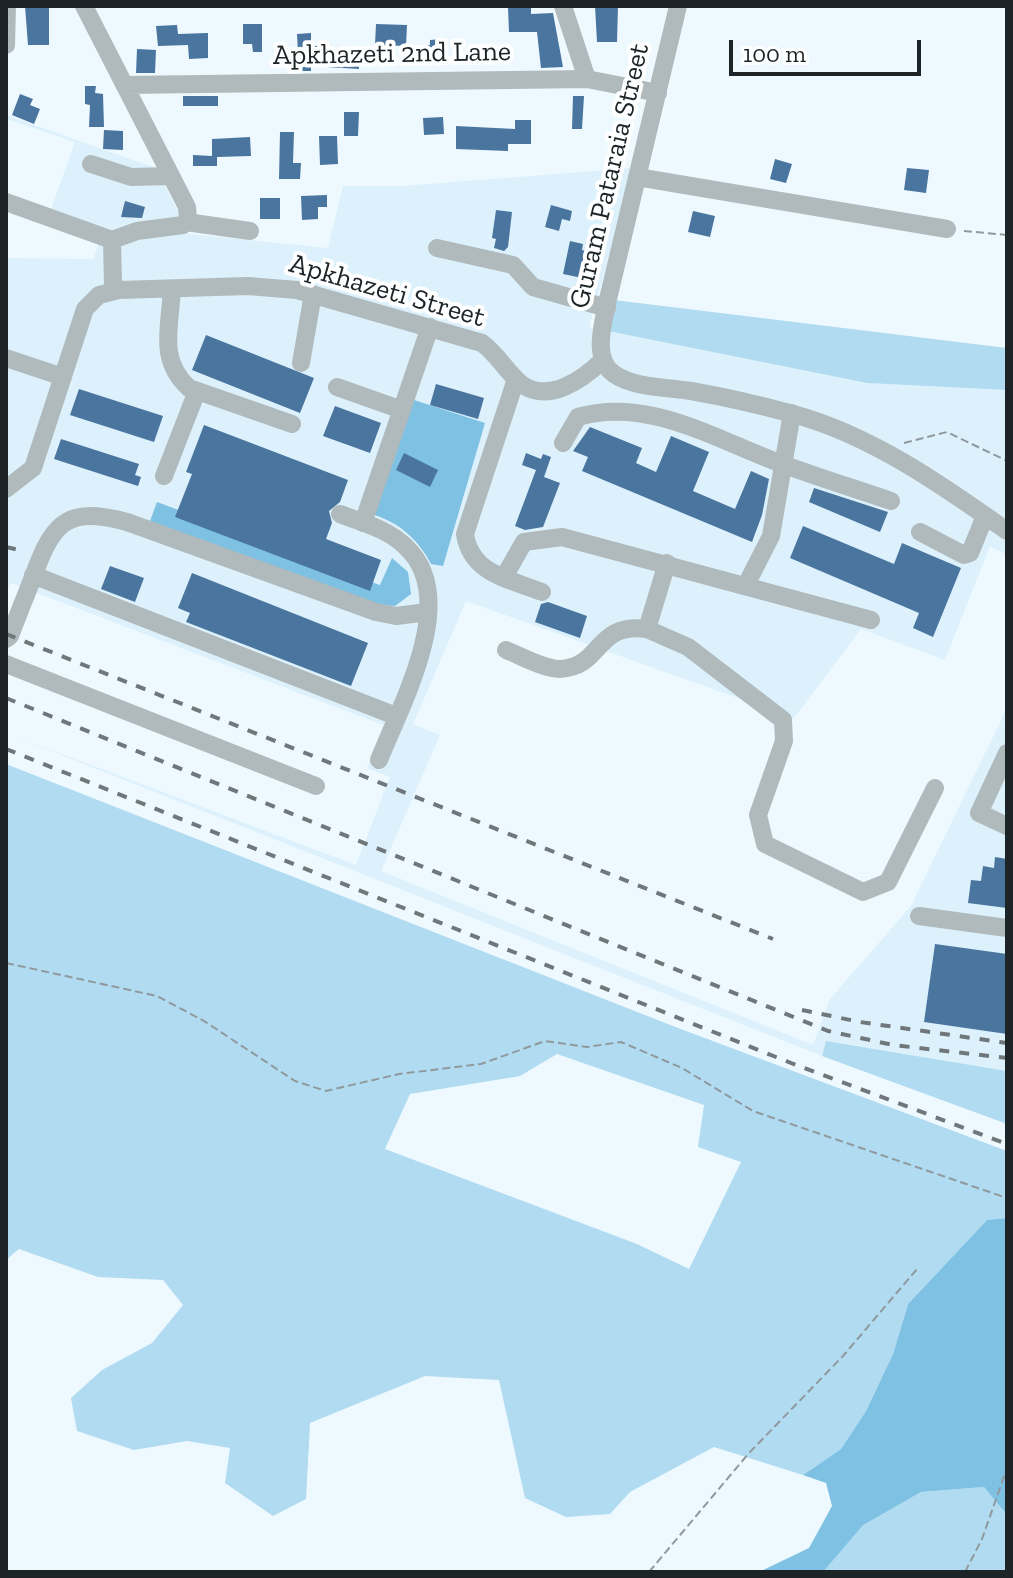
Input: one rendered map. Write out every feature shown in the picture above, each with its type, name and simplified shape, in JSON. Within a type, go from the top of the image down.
[{"type":"street","points":[[6,45],[7,6]]},
{"type":"street","points":[[84,6],[187,207],[186,222]]},
{"type":"street","points":[[563,6],[587,79]]},
{"type":"street","name":"Guram Pataraia Street","points":[[603,360],[600,341],[678,6]]},
{"type":"street","name":"Apkhazeti 2nd Lane","points":[[125,85],[587,79],[658,93]]},
{"type":"street","points":[[91,164],[131,177],[171,176]]},
{"type":"street","points":[[637,177],[947,229]]},
{"type":"street","points":[[6,202],[112,240],[137,231],[186,222],[250,231]]},
{"type":"street","points":[[112,240],[113,285],[119,290]]},
{"type":"street","points":[[437,248],[513,265],[533,287],[607,308]]},
{"type":"street","name":"Apkhazeti Street","points":[[119,290],[248,286],[313,294],[482,343],[500,357],[516,379]]},
{"type":"street","points":[[172,289],[168,355],[171,369],[189,388],[292,424]]},
{"type":"street","points":[[6,489],[33,468],[85,309],[99,295],[119,290]]},
{"type":"street","points":[[301,363],[313,294]]},
{"type":"street","points":[[363,523],[430,327]]},
{"type":"street","points":[[6,358],[63,377]]},
{"type":"street","points":[[542,592],[474,562],[465,534],[516,379],[536,389],[572,387],[603,360],[613,374],[639,384],[694,391],[792,413],[843,429],[946,488],[1007,531]]},
{"type":"street","points":[[584,379],[587,414]]},
{"type":"street","points":[[337,387],[402,410]]},
{"type":"street","points":[[164,476],[197,391]]},
{"type":"street","points":[[563,443],[578,417],[587,414],[621,412],[675,421],[784,465],[891,501]]},
{"type":"street","points":[[746,585],[771,536],[792,413]]},
{"type":"street","points":[[340,514],[384,530],[407,547],[426,581],[428,612],[421,657],[379,760]]},
{"type":"street","points":[[6,639],[48,537],[70,519],[104,516],[376,612],[396,616],[428,612]]},
{"type":"street","points":[[920,532],[964,555],[970,553],[985,516]]},
{"type":"street","points":[[504,577],[524,542],[547,537],[582,540],[871,620]]},
{"type":"street","points":[[647,629],[667,563]]},
{"type":"street","points":[[33,575],[396,716]]},
{"type":"street","points":[[506,650],[560,669],[583,661],[614,631],[627,627],[647,629],[688,647],[783,720],[784,741],[758,815],[765,844],[863,892],[888,882],[935,788]]},
{"type":"street","points":[[6,664],[316,786]]},
{"type":"street","points":[[1007,753],[979,813],[1007,826]]},
{"type":"street","points":[[919,916],[1007,928]]},
{"type":"path","points":[[947,229],[1007,235]]},
{"type":"path","points":[[904,443],[947,432],[1007,461]]},
{"type":"path","points":[[6,963],[157,996],[204,1021],[295,1081],[326,1091],[399,1074],[481,1064],[545,1041],[587,1047],[621,1042],[682,1068],[753,1111],[1007,1198]]},
{"type":"path","points":[[649,1572],[749,1453],[843,1356],[917,1269]]},
{"type":"path","points":[[965,1572],[982,1539],[1007,1468]]},
{"type":"shaded area","points":[[6,115],[156,168],[189,234],[328,248],[343,186],[402,186],[634,168],[589,327],[867,383],[1007,390],[1007,555],[990,546],[945,660],[861,629],[794,718],[466,601],[413,724],[440,735],[381,871],[813,1045],[830,999],[911,906],[1007,708],[1007,1071],[827,1041],[822,1056],[6,733],[356,865],[390,777],[367,768],[383,725],[11,583],[6,594],[6,258],[93,259],[104,231],[49,215],[75,142],[6,119]],"holes":[[[485,423],[431,564],[411,537],[389,520],[374,516]],[[157,503],[381,585],[392,558],[379,605],[151,522]]]},
{"type":"shaded area","points":[[614,300],[1007,348],[1007,390],[867,383],[608,331]]},
{"type":"shaded area","points":[[414,400],[485,423],[443,566],[431,564],[407,534],[392,522],[374,515]]},
{"type":"shaded area","points":[[157,502],[380,585],[392,558],[408,572],[411,594],[395,606],[379,605],[150,521]]},
{"type":"shaded area","points":[[6,764],[678,1028],[1007,1151],[1007,1218],[987,1220],[908,1304],[893,1354],[866,1411],[841,1449],[803,1475],[714,1447],[630,1492],[610,1514],[566,1517],[525,1498],[499,1380],[425,1376],[310,1423],[306,1499],[273,1516],[225,1483],[230,1448],[187,1441],[134,1450],[77,1431],[71,1398],[102,1370],[152,1343],[183,1305],[163,1280],[98,1277],[19,1249],[6,1260]],"holes":[[[557,1054],[704,1105],[698,1147],[741,1162],[689,1269],[637,1244],[385,1149],[410,1094],[520,1076]]]},
{"type":"shaded area","points":[[826,1041],[1007,1071],[1007,1124],[822,1056]]},
{"type":"shaded area","points":[[1007,1218],[1007,1515],[984,1487],[921,1492],[863,1525],[823,1572],[759,1572],[809,1548],[832,1506],[826,1483],[803,1475],[841,1449],[866,1411],[893,1354],[908,1304],[987,1220]]},
{"type":"shaded area","points":[[984,1487],[1007,1515],[1007,1572],[823,1572],[863,1524],[921,1492]]},
{"type":"building","points":[[25,6],[49,6],[49,45],[28,45]]},
{"type":"building","points":[[595,6],[618,6],[617,42],[597,42]]},
{"type":"building","points":[[531,7],[531,14],[553,13],[563,67],[541,68],[537,32],[509,32],[508,8]]},
{"type":"building","points":[[243,24],[262,24],[262,52],[253,52],[252,44],[243,44]]},
{"type":"building","points":[[376,24],[407,25],[406,46],[375,45]]},
{"type":"building","points":[[177,25],[178,34],[208,33],[208,58],[189,59],[188,45],[158,46],[156,26]]},
{"type":"building","points":[[311,33],[311,46],[329,46],[329,50],[358,49],[359,69],[311,66],[311,71],[299,71],[297,34]]},
{"type":"building","points":[[442,39],[443,62],[426,63],[425,45],[430,45],[430,40]]},
{"type":"building","points":[[137,49],[156,50],[155,73],[136,73]]},
{"type":"building","points":[[85,86],[96,86],[95,93],[103,94],[104,127],[89,127],[90,105],[85,104]]},
{"type":"building","points":[[20,94],[33,99],[30,105],[40,109],[34,124],[12,115]]},
{"type":"building","points":[[183,96],[218,96],[218,106],[183,106]]},
{"type":"building","points":[[573,96],[584,96],[582,129],[572,129]]},
{"type":"building","points":[[344,112],[359,112],[358,136],[344,136]]},
{"type":"building","points":[[443,117],[444,134],[424,135],[423,118]]},
{"type":"building","points":[[515,120],[531,120],[531,144],[508,144],[508,151],[456,149],[456,126],[515,129]]},
{"type":"building","points":[[104,130],[123,131],[123,150],[103,149]]},
{"type":"building","points":[[280,132],[294,132],[293,163],[301,163],[300,179],[279,179]]},
{"type":"building","points":[[319,136],[337,136],[338,164],[320,165]]},
{"type":"building","points":[[250,137],[251,156],[217,157],[217,166],[193,166],[193,155],[212,156],[212,139]]},
{"type":"building","points":[[775,159],[792,164],[786,183],[770,179]]},
{"type":"building","points":[[907,168],[929,170],[926,193],[904,190]]},
{"type":"building","points":[[327,195],[327,207],[318,207],[318,219],[302,220],[301,196]]},
{"type":"building","points":[[260,198],[280,198],[280,219],[260,219]]},
{"type":"building","points":[[125,201],[145,207],[142,218],[121,217]]},
{"type":"building","points":[[551,205],[572,211],[570,221],[562,219],[559,231],[545,227]]},
{"type":"building","points":[[496,210],[512,212],[508,247],[504,251],[494,248],[496,239],[492,238]]},
{"type":"building","points":[[693,211],[715,216],[710,237],[688,232]]},
{"type":"building","points":[[570,241],[583,244],[582,250],[593,253],[587,279],[563,274]]},
{"type":"building","points":[[206,335],[314,378],[300,413],[192,370]]},
{"type":"building","points":[[436,384],[484,398],[478,419],[430,405]]},
{"type":"building","points":[[79,389],[163,416],[154,442],[70,415]]},
{"type":"building","points":[[335,406],[381,423],[370,453],[323,436]]},
{"type":"building","points":[[204,425],[348,480],[340,502],[329,511],[332,523],[326,539],[381,560],[370,591],[175,517],[192,474],[186,472]]},
{"type":"building","points":[[590,427],[642,448],[636,463],[656,472],[671,436],[709,452],[693,491],[735,509],[751,471],[769,479],[762,515],[752,542],[582,471],[588,457],[573,451]]},
{"type":"building","points":[[61,439],[139,464],[135,475],[141,477],[138,486],[54,459]]},
{"type":"building","points":[[404,453],[438,470],[430,487],[396,470]]},
{"type":"building","points":[[526,453],[541,459],[543,454],[551,457],[544,477],[560,483],[543,527],[525,530],[515,526],[536,470],[522,465]]},
{"type":"building","points":[[814,488],[888,512],[880,532],[809,502]]},
{"type":"building","points":[[803,526],[894,564],[902,543],[961,568],[933,637],[913,628],[919,613],[790,558]]},
{"type":"building","points":[[110,566],[144,578],[135,602],[101,589]]},
{"type":"building","points":[[192,573],[368,643],[351,686],[186,622],[190,613],[178,608]]},
{"type":"building","points":[[548,602],[587,616],[580,638],[535,622],[541,604]]},
{"type":"building","points":[[995,857],[1007,859],[1007,908],[968,903],[971,880],[981,881],[983,866],[994,868]]},
{"type":"building","points":[[935,944],[1007,954],[1007,1034],[924,1022]]},
{"type":"railway","points":[[6,547],[23,551]]},
{"type":"railway","points":[[6,634],[773,939]]},
{"type":"railway","points":[[6,698],[828,1031],[893,1045],[1007,1058]]},
{"type":"railway","points":[[6,749],[791,1063],[1007,1144]]},
{"type":"railway","points":[[802,1010],[860,1022],[1007,1043]]}]
